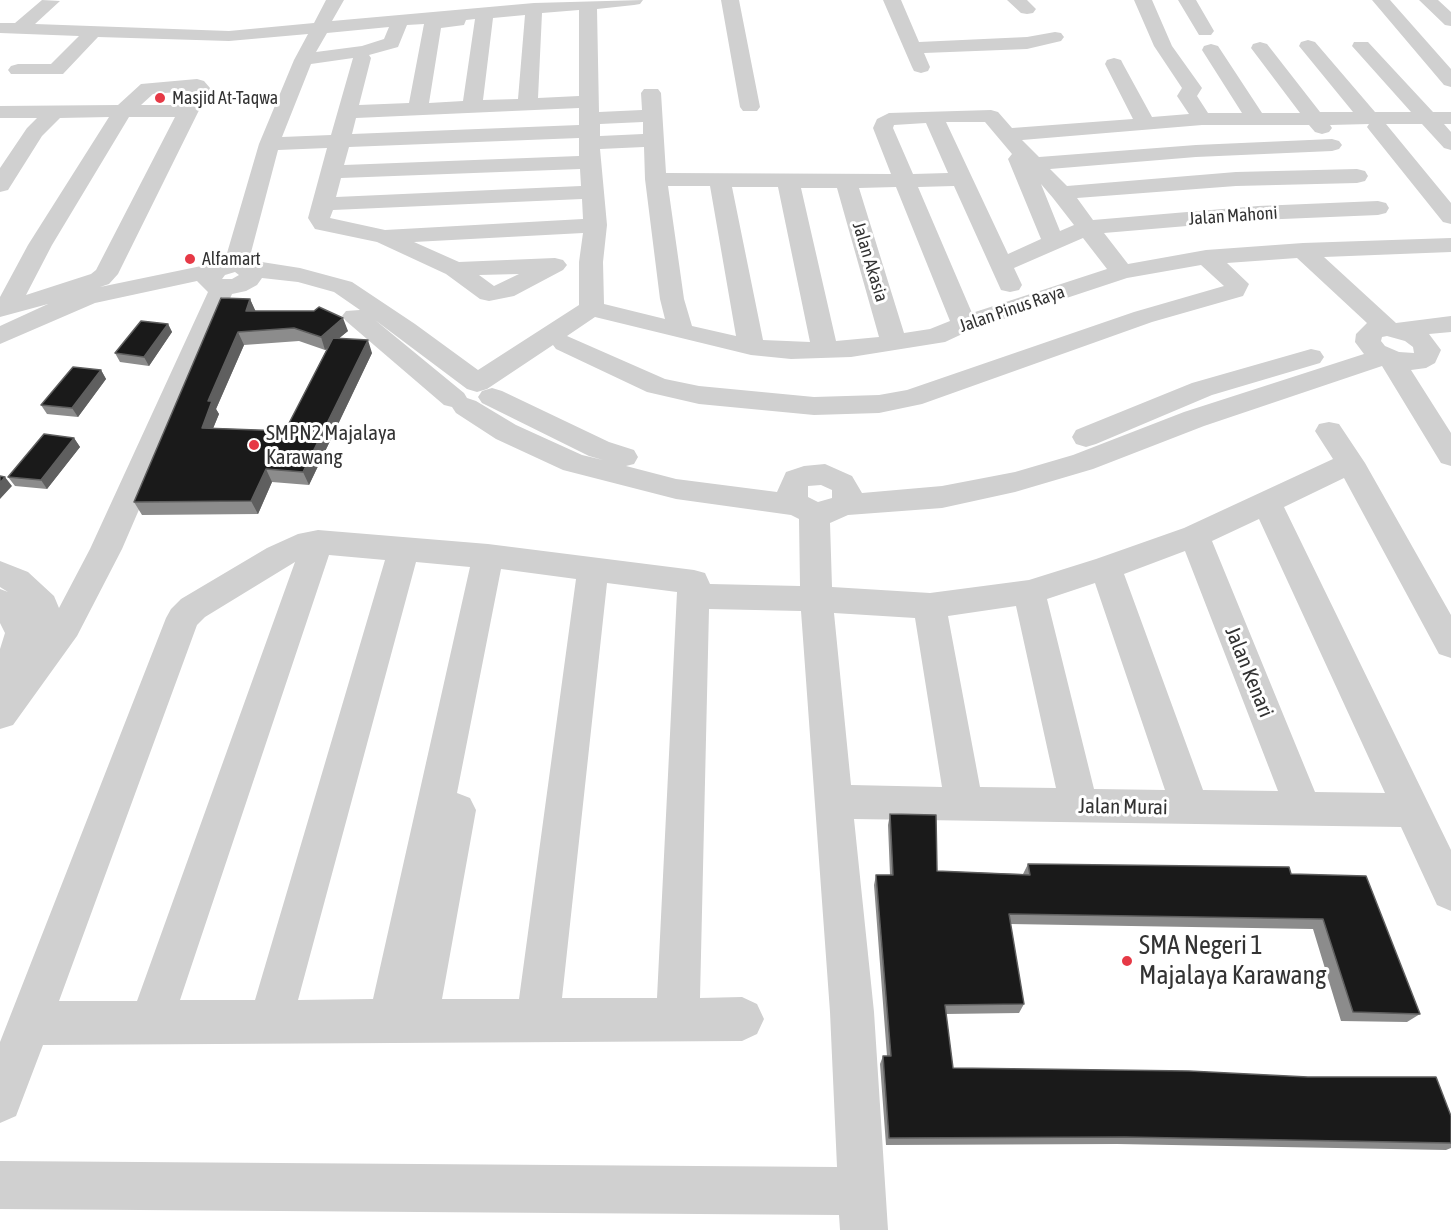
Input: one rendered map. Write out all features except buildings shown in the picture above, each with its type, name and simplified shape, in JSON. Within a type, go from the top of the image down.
[{"type":"street","points":[[0,714],[35,668],[40,657],[51,648],[66,627],[106,549],[230,276],[269,144],[303,60],[335,0]]},
{"type":"street","points":[[418,109],[433,24],[485,16],[509,5],[534,8],[598,1],[634,0]]},
{"type":"street","points":[[730,0],[750,107]]},
{"type":"street","points":[[892,0],[921,68]]},
{"type":"street","points":[[1143,0],[1162,46],[1192,88],[1187,96],[1202,119]]},
{"type":"street","points":[[1187,0],[1205,31]]},
{"type":"street","points":[[1381,0],[1451,81]]},
{"type":"street","points":[[1428,0],[1451,21]]},
{"type":"street","points":[[19,29],[51,1]]},
{"type":"street","points":[[598,1],[590,131],[595,225],[591,262],[598,305]]},
{"type":"street","points":[[0,28],[229,36],[400,21],[455,8],[485,16]]},
{"type":"street","points":[[528,105],[534,8]]},
{"type":"street","points":[[472,107],[485,16]]},
{"type":"street","points":[[303,60],[363,51],[393,43],[400,21]]},
{"type":"street","points":[[1451,27],[1440,29],[1451,40]]},
{"type":"street","points":[[18,69],[56,70],[93,32]]},
{"type":"street","points":[[912,48],[1027,43],[1056,38]]},
{"type":"street","points":[[1308,46],[1451,217]]},
{"type":"street","points":[[1361,46],[1442,123],[1451,144]]},
{"type":"street","points":[[1260,48],[1357,176],[1406,247]]},
{"type":"street","points":[[1211,50],[1255,118]]},
{"type":"street","points":[[362,58],[319,218],[323,224],[384,237],[455,269],[483,292],[493,294],[506,291],[555,266],[591,262]]},
{"type":"street","points":[[1114,64],[1145,123]]},
{"type":"street","points":[[197,85],[200,88],[106,274],[100,279],[3,309],[122,112],[148,88],[197,85]]},
{"type":"street","points":[[651,93],[656,179],[672,299],[681,331]]},
{"type":"street","points":[[347,112],[528,105],[590,131]]},
{"type":"street","points":[[0,162],[55,111]]},
{"type":"street","points":[[0,112],[187,111]]},
{"type":"street","points":[[333,172],[590,131],[651,116]]},
{"type":"street","points":[[933,116],[1020,305]]},
{"type":"street","points":[[963,324],[883,128],[884,123],[890,119],[991,116],[1061,193],[1122,272]]},
{"type":"street","points":[[1012,141],[1145,123],[1202,119],[1255,118],[1322,130]]},
{"type":"street","points":[[1034,164],[1196,150],[1373,123],[1442,123]]},
{"type":"street","points":[[269,144],[590,131],[655,140]]},
{"type":"street","points":[[0,185],[34,132]]},
{"type":"street","points":[[1012,141],[1054,243]]},
{"type":"street","points":[[1061,193],[1236,179],[1357,176]]},
{"type":"street","points":[[656,179],[846,182],[963,178]]},
{"type":"street","points":[[720,179],[751,347]]},
{"type":"street","points":[[788,181],[825,350]]},
{"type":"street","name":"Jalan Akasia","points":[[846,182],[894,343]]},
{"type":"street","points":[[323,204],[594,192]]},
{"type":"street","name":"Jalan Mahoni","points":[[1088,227],[1258,213],[1378,208]]},
{"type":"street","points":[[384,237],[595,225]]},
{"type":"street","points":[[1002,265],[1088,227]]},
{"type":"street","name":"Jalan Pinus Raya","points":[[598,305],[681,331],[751,347],[791,351],[851,349],[894,343],[955,357],[963,324],[1122,272],[1206,257],[1303,250],[1451,245]]},
{"type":"street","points":[[1303,250],[1392,343],[1451,456]]},
{"type":"street","points":[[1326,272],[1451,253]]},
{"type":"street","points":[[565,343],[657,386],[699,395],[814,406],[879,404],[912,398],[955,357],[1143,317],[1234,291],[1237,284],[1206,257]]},
{"type":"street","points":[[0,349],[48,324],[99,303],[230,276]]},
{"type":"street","points":[[0,336],[38,317],[88,297],[230,276],[307,294],[343,308],[476,395],[507,432],[573,463],[676,489],[820,500],[960,494],[1032,466],[1083,462],[1194,418],[1347,370],[1392,343],[1451,324]]},
{"type":"street","points":[[476,395],[598,305]]},
{"type":"street","points":[[476,395],[565,343],[598,305]]},
{"type":"street","points":[[1392,343],[1451,339]]},
{"type":"street","points":[[1329,431],[1350,463],[1451,645]]},
{"type":"street","points":[[0,1100],[183,618],[193,608],[299,545],[318,541],[496,557],[593,568],[693,589],[815,592],[930,606],[1029,592],[1106,568],[1195,536],[1350,463]]},
{"type":"street","points":[[0,1185],[863,1210],[852,1012],[815,592],[820,500]]},
{"type":"street","points":[[1267,503],[1451,892]]},
{"type":"street","name":"Jalan Kenari","points":[[1195,536],[1303,808]]},
{"type":"street","points":[[151,1022],[318,541]]},
{"type":"street","points":[[271,1021],[404,550]]},
{"type":"street","points":[[404,1021],[496,557]]},
{"type":"street","points":[[538,1020],[593,568]]},
{"type":"street","points":[[1106,568],[1190,808]]},
{"type":"street","points":[[0,573],[17,581],[42,605],[45,634],[35,668]]},
{"type":"street","points":[[678,1019],[693,589]]},
{"type":"street","points":[[1029,592],[1079,806]]},
{"type":"street","points":[[0,602],[8,606],[21,633],[9,674],[0,693]]},
{"type":"street","points":[[930,606],[964,804]]},
{"type":"street","name":"Jalan Murai","points":[[834,802],[1412,810]]},
{"type":"street","points":[[31,1023],[742,1019]]},
{"type":"place","name":"Masjid At-Taqwa","points":[[160,98]]},
{"type":"place","name":"Alfamart","points":[[190,259]]},
{"type":"place","name":"SMPN2 Majalaya Karawang","points":[[254,445]]},
{"type":"place","name":"SMA Negeri 1 Majalaya Karawang","points":[[1127,961]]}]
